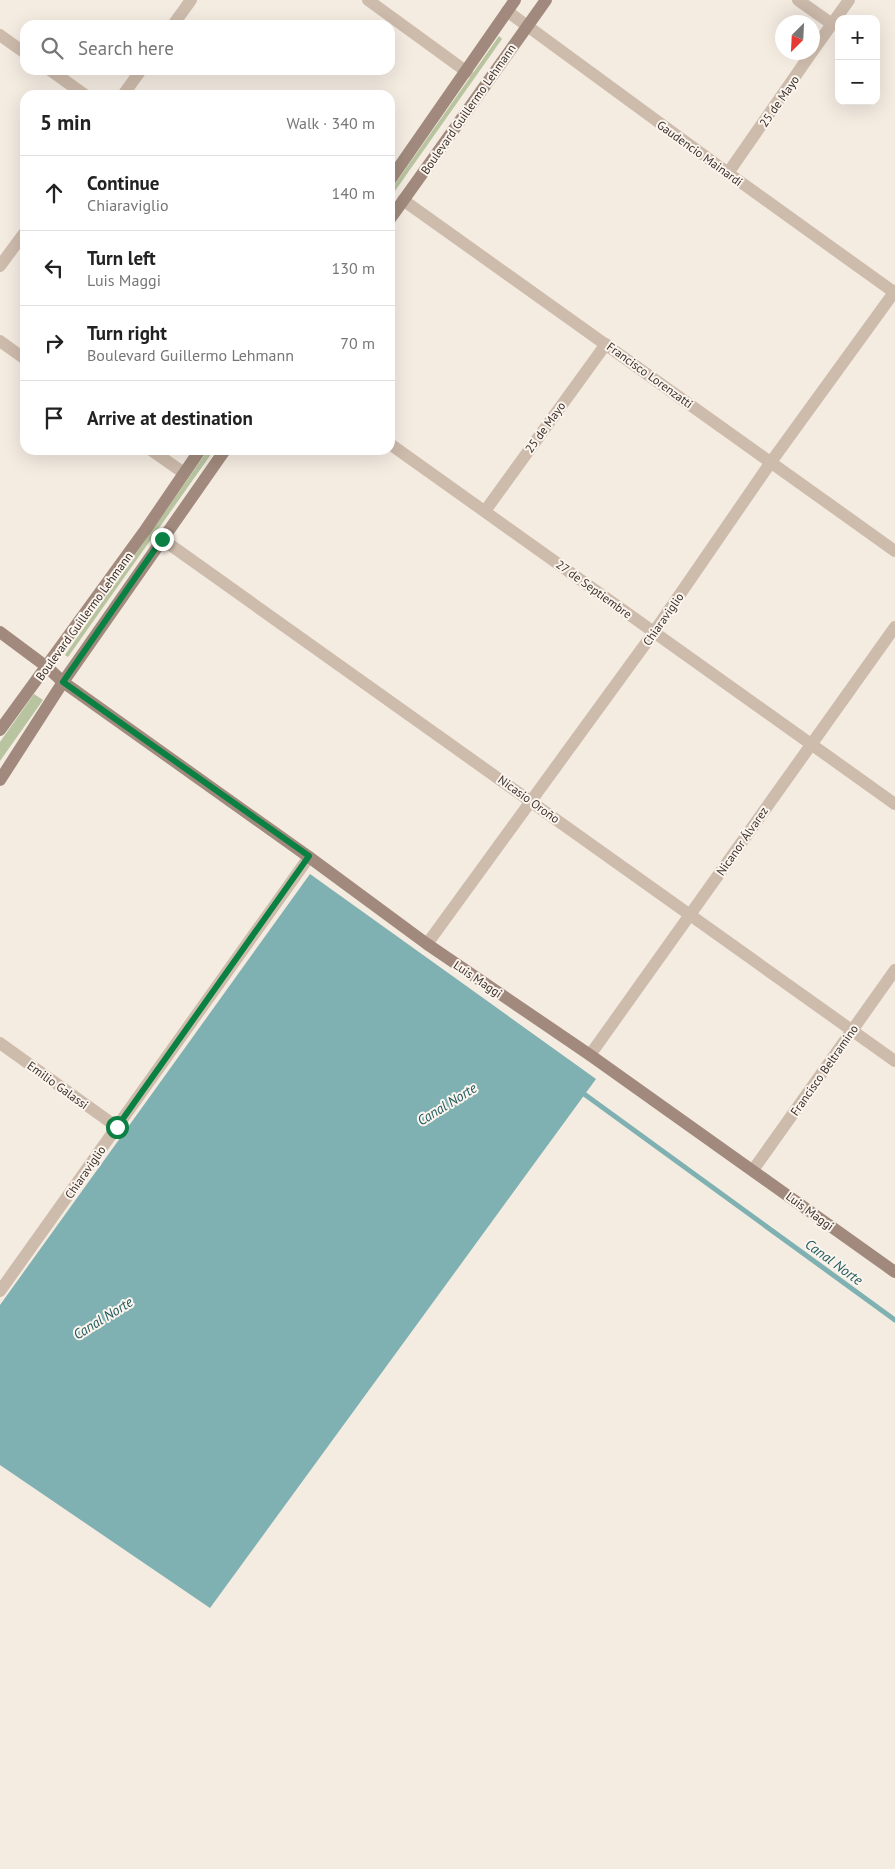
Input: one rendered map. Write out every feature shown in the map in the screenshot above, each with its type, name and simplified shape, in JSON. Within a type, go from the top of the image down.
[{"type":"main road","name":"Boulevard Guillermo Lehmann","points":[[395,173],[515,0]]},
{"type":"main road","name":"Boulevard Guillermo Lehmann","points":[[395,212],[546,0]]},
{"type":"main road","name":"Boulevard Guillermo Lehmann","points":[[0,730],[146,529],[197,455]]},
{"type":"main road","name":"Boulevard Guillermo Lehmann","points":[[0,780],[63,682],[221,455]]},
{"type":"main road","name":"Luis Maggi","points":[[0,632],[47,667],[63,682],[309,856],[427,944],[590,1055],[895,1272]]},
{"type":"street","points":[[177,20],[191,0]]},
{"type":"street","points":[[368,0],[466,72]]},
{"type":"street","points":[[798,0],[832,24]]},
{"type":"street","name":"25 de Mayo","points":[[820,41],[849,0]]},
{"type":"street","name":"Gaudencio Mainardi","points":[[507,12],[895,292]]},
{"type":"street","points":[[0,35],[20,49]]},
{"type":"street","name":"25 de Mayo","points":[[728,173],[806,60]]},
{"type":"street","points":[[57,75],[78,90]]},
{"type":"street","points":[[127,90],[137,75]]},
{"type":"street","name":"Francisco Lorenzatti","points":[[403,200],[895,551]]},
{"type":"street","points":[[0,266],[20,239]]},
{"type":"street","name":"Chiaraviglio","points":[[427,944],[654,632],[771,462],[895,292]]},
{"type":"street","points":[[0,340],[20,355]]},
{"type":"street","name":"25 de Mayo","points":[[485,511],[606,344]]},
{"type":"street","name":"27 de Septiembre","points":[[395,448],[895,804]]},
{"type":"street","points":[[159,455],[184,473]]},
{"type":"street","name":"Nicasio Oroño","points":[[162,539],[895,1062]]},
{"type":"street","name":"Nicanor Álvarez","points":[[590,1055],[895,627]]},
{"type":"street","name":"Chiaraviglio","points":[[0,1291],[309,856]]},
{"type":"street","name":"Francisco Beltramino","points":[[753,1170],[895,970]]},
{"type":"street","name":"Emilio Galassi","points":[[0,1043],[117,1127]]},
{"type":"green space","points":[[499,36],[502,39],[395,191],[395,184]]},
{"type":"green space","points":[[205,455],[210,455],[68,657],[65,655]]},
{"type":"green space","points":[[34,694],[43,700],[0,761],[0,742]]},
{"type":"water","points":[[310,874],[596,1079],[210,1608],[0,1465],[0,1305]]},
{"type":"waterway","name":"Canal Norte","points":[[580,1091],[895,1320]]},
{"type":"route","points":[[117,1127],[309,856],[63,682],[162,539]]}]
